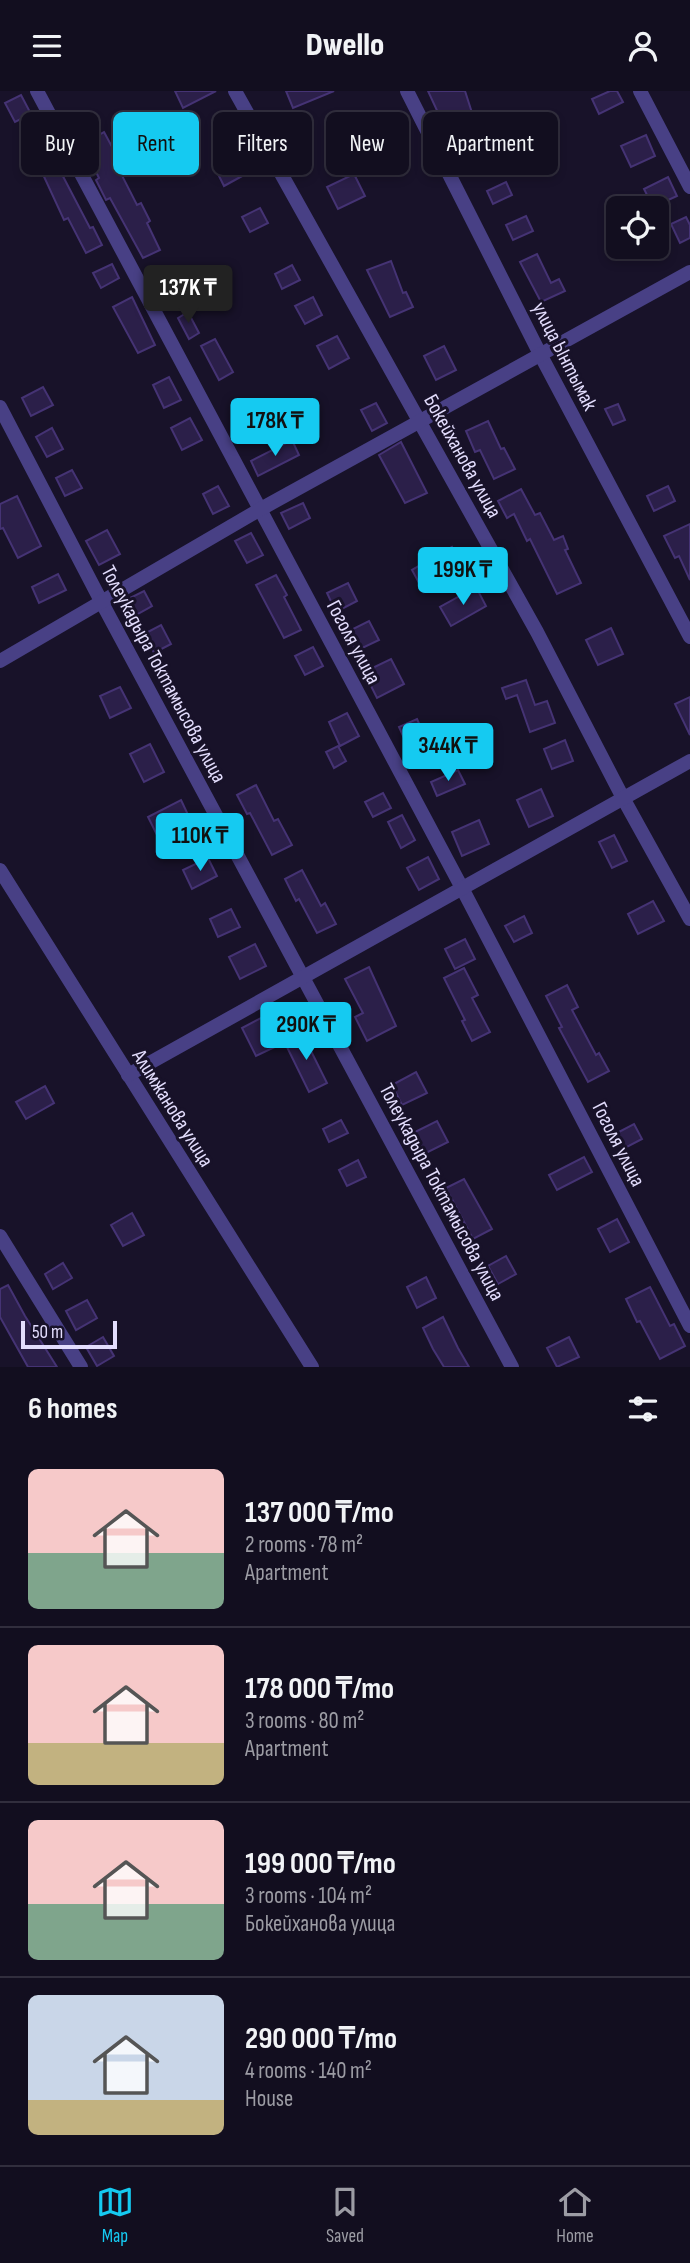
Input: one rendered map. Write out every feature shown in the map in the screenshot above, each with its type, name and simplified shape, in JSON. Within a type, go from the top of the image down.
[{"type":"street","name":"Гоголя улица","points":[[37,91],[462,888],[690,1326]]},
{"type":"street","name":"Бокейханова улица","points":[[235,91],[537,632],[623,798],[690,919]]},
{"type":"street","name":"улица Ынтымак","points":[[407,91],[540,354],[690,637]]},
{"type":"street","points":[[640,91],[690,187]]},
{"type":"street","points":[[0,661],[259,510],[690,272]]},
{"type":"street","name":"Толеукадыра Токтамысова улица","points":[[0,407],[100,601],[512,1367]]},
{"type":"street","points":[[128,1075],[690,761]]},
{"type":"street","name":"Алимжанова улица","points":[[0,870],[312,1367]]},
{"type":"street","points":[[0,1236],[80,1367]]},
{"type":"building","points":[[175,91],[216,91],[183,108]]},
{"type":"building","points":[[286,91],[334,91],[293,108]]},
{"type":"building","points":[[428,91],[465,91],[472,112],[438,112]]},
{"type":"building","points":[[610,91],[617,91],[623,102],[599,114],[592,99]]},
{"type":"building","points":[[21,95],[30,112],[21,112],[21,119],[15,122],[5,103]]},
{"type":"building","points":[[104,132],[113,149],[113,175],[122,175],[137,205],[141,203],[150,221],[147,223],[160,250],[143,258],[110,198],[106,200],[96,180],[99,178],[99,135]]},
{"type":"building","points":[[646,135],[655,156],[631,167],[621,146]]},
{"type":"building","points":[[43,175],[62,175],[102,245],[86,253],[68,218],[64,220]]},
{"type":"building","points":[[218,175],[244,175],[224,186]]},
{"type":"building","points":[[354,175],[365,196],[338,209],[327,187]]},
{"type":"building","points":[[668,177],[677,196],[669,200],[669,196],[648,196],[644,189]]},
{"type":"building","points":[[506,182],[512,195],[493,204],[487,191]]},
{"type":"building","points":[[260,208],[268,223],[250,232],[242,217]]},
{"type":"building","points":[[526,216],[533,231],[513,240],[506,225]]},
{"type":"building","points":[[686,217],[690,225],[690,238],[680,243],[671,224]]},
{"type":"building","points":[[537,254],[551,283],[559,279],[565,291],[541,302],[520,262]]},
{"type":"building","points":[[391,261],[403,293],[406,292],[413,307],[390,317],[367,270]]},
{"type":"building","points":[[112,264],[119,278],[101,288],[93,273]]},
{"type":"building","points":[[292,265],[300,280],[282,289],[275,274]]},
{"type":"building","points":[[175,273],[182,286],[162,296],[155,283]]},
{"type":"building","points":[[132,297],[155,345],[138,353],[113,307]]},
{"type":"building","points":[[313,297],[322,315],[305,324],[295,306]]},
{"type":"building","points":[[188,312],[199,333],[189,339],[178,318]]},
{"type":"building","points":[[337,336],[349,358],[329,369],[317,346]]},
{"type":"building","points":[[215,339],[233,372],[219,380],[201,346]]},
{"type":"building","points":[[444,346],[456,370],[436,380],[424,356]]},
{"type":"building","points":[[169,377],[181,400],[164,408],[153,385]]},
{"type":"building","points":[[43,387],[53,405],[31,416],[22,398]]},
{"type":"building","points":[[376,403],[387,423],[372,431],[361,410]]},
{"type":"building","points":[[618,404],[625,420],[613,425],[605,409]]},
{"type":"building","points":[[190,418],[202,440],[182,450],[171,428]]},
{"type":"building","points":[[488,421],[501,449],[504,448],[515,469],[494,479],[480,450],[475,452],[466,431]]},
{"type":"building","points":[[52,428],[63,449],[47,457],[36,437]]},
{"type":"building","points":[[292,440],[299,455],[258,476],[251,461]]},
{"type":"building","points":[[401,442],[427,493],[405,503],[379,455]]},
{"type":"building","points":[[72,470],[82,488],[65,496],[56,478]]},
{"type":"building","points":[[218,486],[229,506],[213,514],[203,494]]},
{"type":"building","points":[[668,486],[675,501],[654,511],[647,496]]},
{"type":"building","points":[[521,489],[535,515],[540,513],[554,540],[563,536],[568,549],[565,550],[581,583],[557,594],[530,539],[527,541],[514,514],[507,518],[498,501]]},
{"type":"building","points":[[17,496],[41,546],[18,558],[3,528],[0,529],[0,504]]},
{"type":"building","points":[[303,503],[310,518],[289,529],[281,513]]},
{"type":"building","points":[[690,524],[690,580],[679,556],[675,558],[664,536]]},
{"type":"building","points":[[107,530],[120,554],[99,565],[86,541]]},
{"type":"building","points":[[251,533],[263,555],[247,563],[235,541]]},
{"type":"building","points":[[452,547],[464,569],[424,592],[412,570]]},
{"type":"building","points":[[58,574],[66,590],[39,603],[32,587]]},
{"type":"building","points":[[276,575],[301,630],[284,638],[256,585]]},
{"type":"building","points":[[348,583],[357,601],[336,612],[327,593]]},
{"type":"building","points":[[476,587],[486,606],[451,626],[440,607]]},
{"type":"building","points":[[144,591],[152,606],[134,616],[126,600]]},
{"type":"building","points":[[369,621],[379,640],[356,651],[347,632]]},
{"type":"building","points":[[161,625],[171,644],[154,653],[144,634]]},
{"type":"building","points":[[611,628],[623,654],[598,665],[586,640]]},
{"type":"building","points":[[313,647],[323,666],[305,675],[295,656]]},
{"type":"building","points":[[391,659],[404,684],[377,698],[364,672]]},
{"type":"building","points":[[526,680],[535,705],[547,701],[555,723],[530,732],[517,695],[506,699],[502,688]]},
{"type":"building","points":[[120,687],[131,708],[110,718],[100,696]]},
{"type":"building","points":[[690,697],[690,735],[675,704]]},
{"type":"building","points":[[347,713],[359,736],[340,746],[329,722]]},
{"type":"building","points":[[417,719],[431,750],[413,758],[399,727]]},
{"type":"building","points":[[565,740],[573,761],[552,769],[544,749]]},
{"type":"building","points":[[150,744],[164,772],[144,782],[130,754]]},
{"type":"building","points":[[338,746],[346,761],[334,768],[326,752]]},
{"type":"building","points":[[458,770],[465,784],[437,796],[431,782]]},
{"type":"building","points":[[256,785],[274,821],[278,819],[292,845],[272,855],[250,813],[247,814],[237,795]]},
{"type":"building","points":[[541,789],[553,816],[529,827],[517,800]]},
{"type":"building","points":[[383,793],[391,808],[373,817],[365,802]]},
{"type":"building","points":[[181,800],[190,819],[157,835],[148,817]]},
{"type":"building","points":[[402,815],[415,840],[401,848],[388,822]]},
{"type":"building","points":[[479,820],[489,844],[462,856],[452,832]]},
{"type":"building","points":[[614,835],[627,861],[612,868],[599,842]]},
{"type":"building","points":[[428,857],[439,879],[419,890],[407,868]]},
{"type":"building","points":[[208,858],[217,876],[192,889],[183,870]]},
{"type":"building","points":[[302,870],[321,906],[325,903],[336,924],[317,933],[285,879]]},
{"type":"building","points":[[653,901],[664,921],[638,934],[628,914]]},
{"type":"building","points":[[231,909],[240,927],[218,937],[210,919]]},
{"type":"building","points":[[524,916],[532,933],[514,942],[505,926]]},
{"type":"building","points":[[465,939],[475,959],[455,969],[445,949]]},
{"type":"building","points":[[255,944],[266,966],[240,979],[229,957]]},
{"type":"building","points":[[369,967],[396,1026],[367,1041],[355,1017],[363,1013],[345,979]]},
{"type":"building","points":[[464,968],[478,995],[472,998],[490,1032],[472,1041],[462,1021],[465,1020],[444,978]]},
{"type":"building","points":[[567,985],[578,1007],[572,1010],[596,1055],[599,1053],[609,1071],[588,1082],[559,1028],[562,1027],[546,996]]},
{"type":"building","points":[[265,1016],[279,1045],[256,1056],[242,1028]]},
{"type":"building","points":[[302,1033],[327,1083],[309,1092],[284,1041]]},
{"type":"building","points":[[416,1072],[427,1093],[402,1105],[392,1085]]},
{"type":"building","points":[[45,1086],[54,1103],[26,1119],[16,1102]]},
{"type":"building","points":[[341,1120],[348,1133],[329,1142],[323,1129]]},
{"type":"building","points":[[437,1121],[448,1142],[424,1154],[413,1133]]},
{"type":"building","points":[[634,1124],[642,1139],[623,1149],[615,1134]]},
{"type":"building","points":[[584,1157],[592,1172],[557,1190],[549,1175]]},
{"type":"building","points":[[358,1160],[366,1177],[347,1186],[339,1170]]},
{"type":"building","points":[[464,1179],[492,1229],[473,1239],[446,1188]]},
{"type":"building","points":[[132,1213],[144,1235],[123,1246],[111,1225]]},
{"type":"building","points":[[617,1219],[629,1242],[610,1252],[598,1229]]},
{"type":"building","points":[[506,1256],[516,1274],[498,1284],[488,1266]]},
{"type":"building","points":[[63,1263],[72,1278],[53,1289],[45,1274]]},
{"type":"building","points":[[426,1277],[436,1298],[417,1308],[407,1287]]},
{"type":"building","points":[[8,1285],[57,1367],[28,1367],[0,1317],[0,1289]]},
{"type":"building","points":[[650,1287],[670,1326],[674,1324],[685,1346],[660,1359],[626,1299]]},
{"type":"building","points":[[87,1300],[97,1318],[76,1330],[66,1311]]},
{"type":"building","points":[[443,1317],[469,1367],[444,1367],[433,1349],[423,1328]]},
{"type":"building","points":[[103,1337],[114,1356],[97,1366],[86,1347]]},
{"type":"building","points":[[569,1337],[579,1357],[557,1367],[547,1348]]}]
